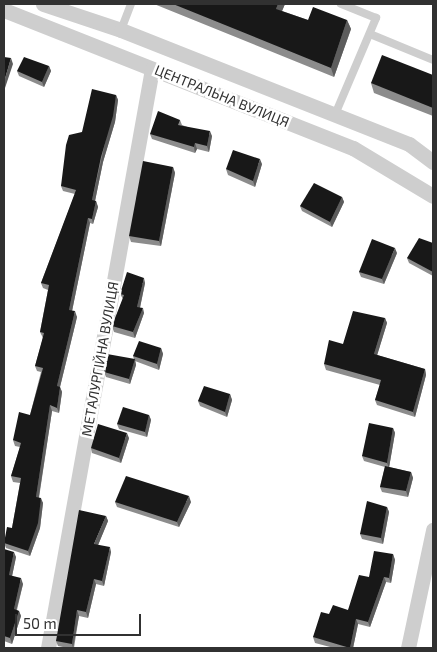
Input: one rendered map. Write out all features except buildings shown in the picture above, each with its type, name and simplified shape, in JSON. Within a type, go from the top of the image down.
[{"type":"street","name":"ЦЕНТРАЛЬНА ВУЛИЦЯ","points":[[43,4],[120,30],[334,116],[410,144],[433,162]]},
{"type":"street","name":"ЦЕНТРАЛЬНА ВУЛИЦЯ","points":[[4,10],[353,148],[433,196]]},
{"type":"street","name":"МЕТАЛУРГІЙНА ВУЛИЦЯ","points":[[48,648],[152,69]]},
{"type":"street","points":[[410,144],[433,153]]},
{"type":"street","points":[[408,648],[433,530]]},
{"type":"lane","points":[[120,30],[131,4]]},
{"type":"lane","points":[[334,116],[376,18],[341,4]]},
{"type":"lane","points":[[370,34],[433,60]]}]
